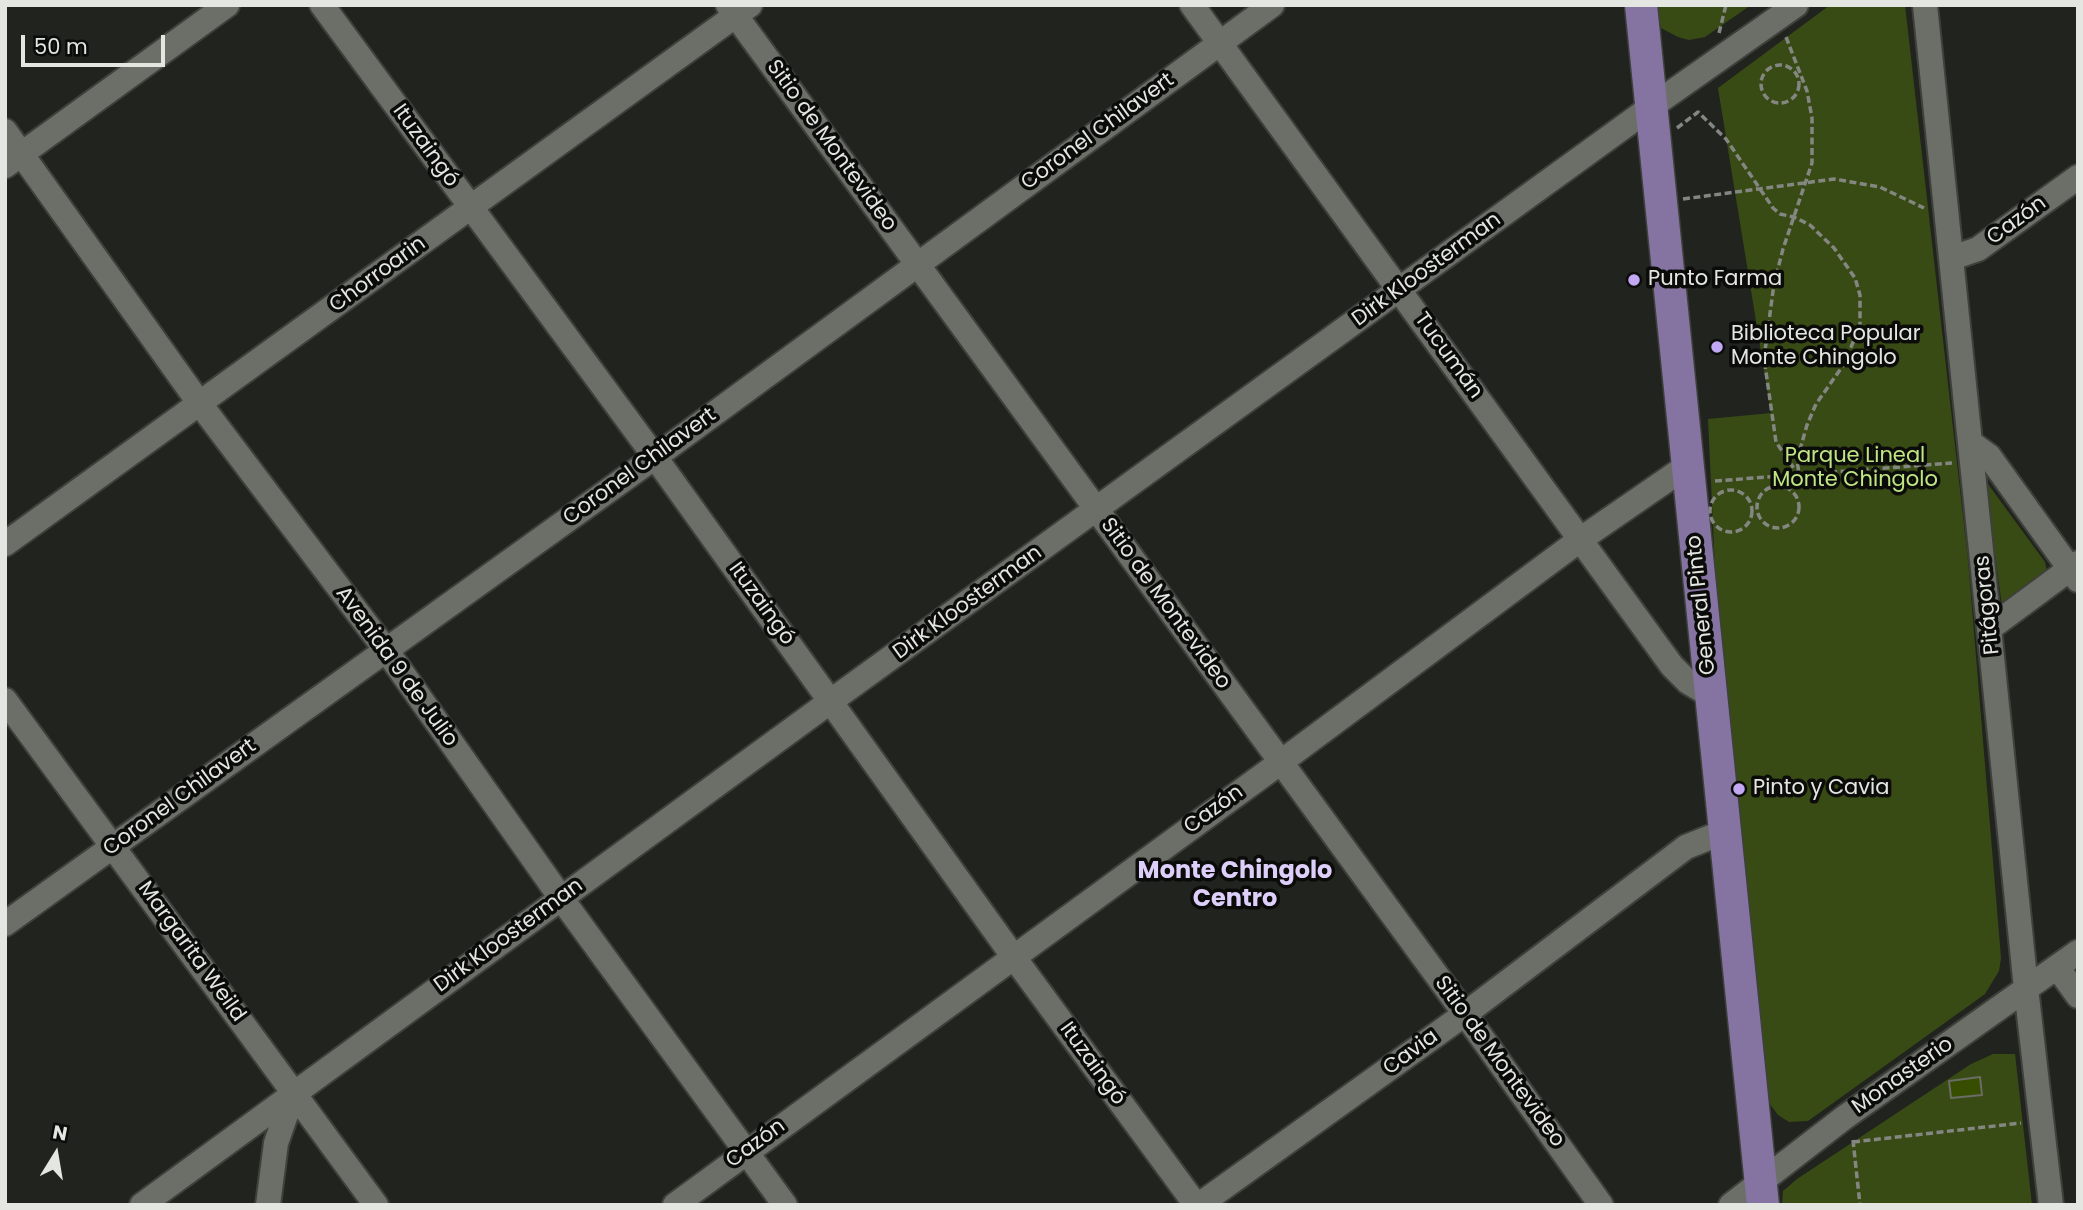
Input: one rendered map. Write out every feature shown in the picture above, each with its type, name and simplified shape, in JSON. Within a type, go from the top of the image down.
[{"type":"main road","name":"General Pinto","points":[[1641,5],[1763,1194]]},
{"type":"street","points":[[14,160],[227,5]]},
{"type":"street","name":"Ituzaingó","points":[[322,5],[1197,1205]]},
{"type":"street","name":"Tucumán","points":[[1192,5],[1672,666],[1688,681],[1713,697]]},
{"type":"street","name":"Coronel Chilavert","points":[[5,924],[654,457],[1272,5]]},
{"type":"street","name":"Pitágoras","points":[[1925,5],[2026,988],[2051,1205]]},
{"type":"street","name":"Chorroarin","points":[[5,544],[470,208],[738,9]]},
{"type":"street","name":"Sitio de Montevideo","points":[[738,9],[917,263],[1465,1014],[1601,1205]]},
{"type":"street","name":"Dirk Kloosterman","points":[[142,1205],[831,701],[1651,107],[1787,12]]},
{"type":"street","name":"Avenida 9 de Julio","points":[[5,131],[14,160],[386,650],[561,898],[785,1205]]},
{"type":"street","name":"Cazón","points":[[1952,258],[1978,249],[2078,177]]},
{"type":"street","points":[[1971,452],[1989,456],[2075,571],[1990,628]]},
{"type":"street","name":"Cazón","points":[[674,1205],[1281,762],[1581,539],[1688,474]]},
{"type":"street","name":"Margarita Weild","points":[[5,700],[376,1205]]},
{"type":"street","name":"Cavia","points":[[1197,1205],[1465,1014],[1686,847],[1726,831]]},
{"type":"street","name":"Monasterio","points":[[1731,1205],[1763,1194],[1845,1117],[2078,952]]},
{"type":"street","points":[[2057,967],[2078,996]]},
{"type":"street","points":[[268,1205],[276,1143],[294,1092]]},
{"type":"path","points":[[1787,12],[1800,78],[1812,117],[1812,163],[1774,284],[1765,358],[1776,442],[1799,474]]},
{"type":"path","points":[[1718,38],[1727,32]]},
{"type":"path","points":[[1774,66],[1786,67],[1800,78],[1796,93],[1781,103],[1769,100],[1762,90],[1762,78],[1774,66]]},
{"type":"path","points":[[1655,145],[1698,111],[1726,139],[1780,214],[1810,225],[1834,248],[1854,278],[1860,295],[1860,327],[1842,367],[1816,404],[1807,425],[1797,460],[1799,474]]},
{"type":"path","points":[[1661,202],[1834,178],[1881,187],[1948,218]]},
{"type":"path","points":[[1688,474],[1773,477],[1971,452]]},
{"type":"path","points":[[1773,477],[1774,486]]},
{"type":"path","points":[[1755,507],[1751,520],[1735,532],[1721,529],[1712,519],[1710,511],[1715,498],[1727,490],[1734,490],[1746,496],[1755,507],[1762,520],[1768,525],[1782,527],[1793,522],[1800,510],[1797,497],[1787,487],[1774,486],[1762,494],[1755,507]]},
{"type":"path","points":[[1853,1142],[2027,1122]]},
{"type":"path","points":[[1852,1135],[1860,1205]]},
{"type":"green space","points":[[1656,5],[1751,5],[1705,37],[1689,40],[1661,28]]},
{"type":"green space","name":"Parque Lineal Monte Chingolo","points":[[1830,5],[1905,5],[1968,560],[2001,958],[1999,971],[1985,994],[1808,1121],[1789,1122],[1778,1115],[1769,1103],[1716,589],[1708,419],[1771,413],[1718,88]]},
{"type":"green space","points":[[1985,480],[2045,562],[2047,572],[2002,606]]},
{"type":"green space","points":[[1993,1054],[2015,1054],[2032,1205],[1782,1205],[1783,1191],[1797,1179],[1971,1064]]},
{"type":"building","points":[[1980,1077],[1982,1095],[1951,1098],[1949,1081]]},
{"type":"place","name":"Punto Farma","points":[[1634,280]]},
{"type":"place","name":"Biblioteca Popular Monte Chingolo","points":[[1717,347]]},
{"type":"place","name":"Pinto y Cavia","points":[[1739,789]]},
{"type":"district","name":"Monte Chingolo Centro","points":[[1235,886]]}]
